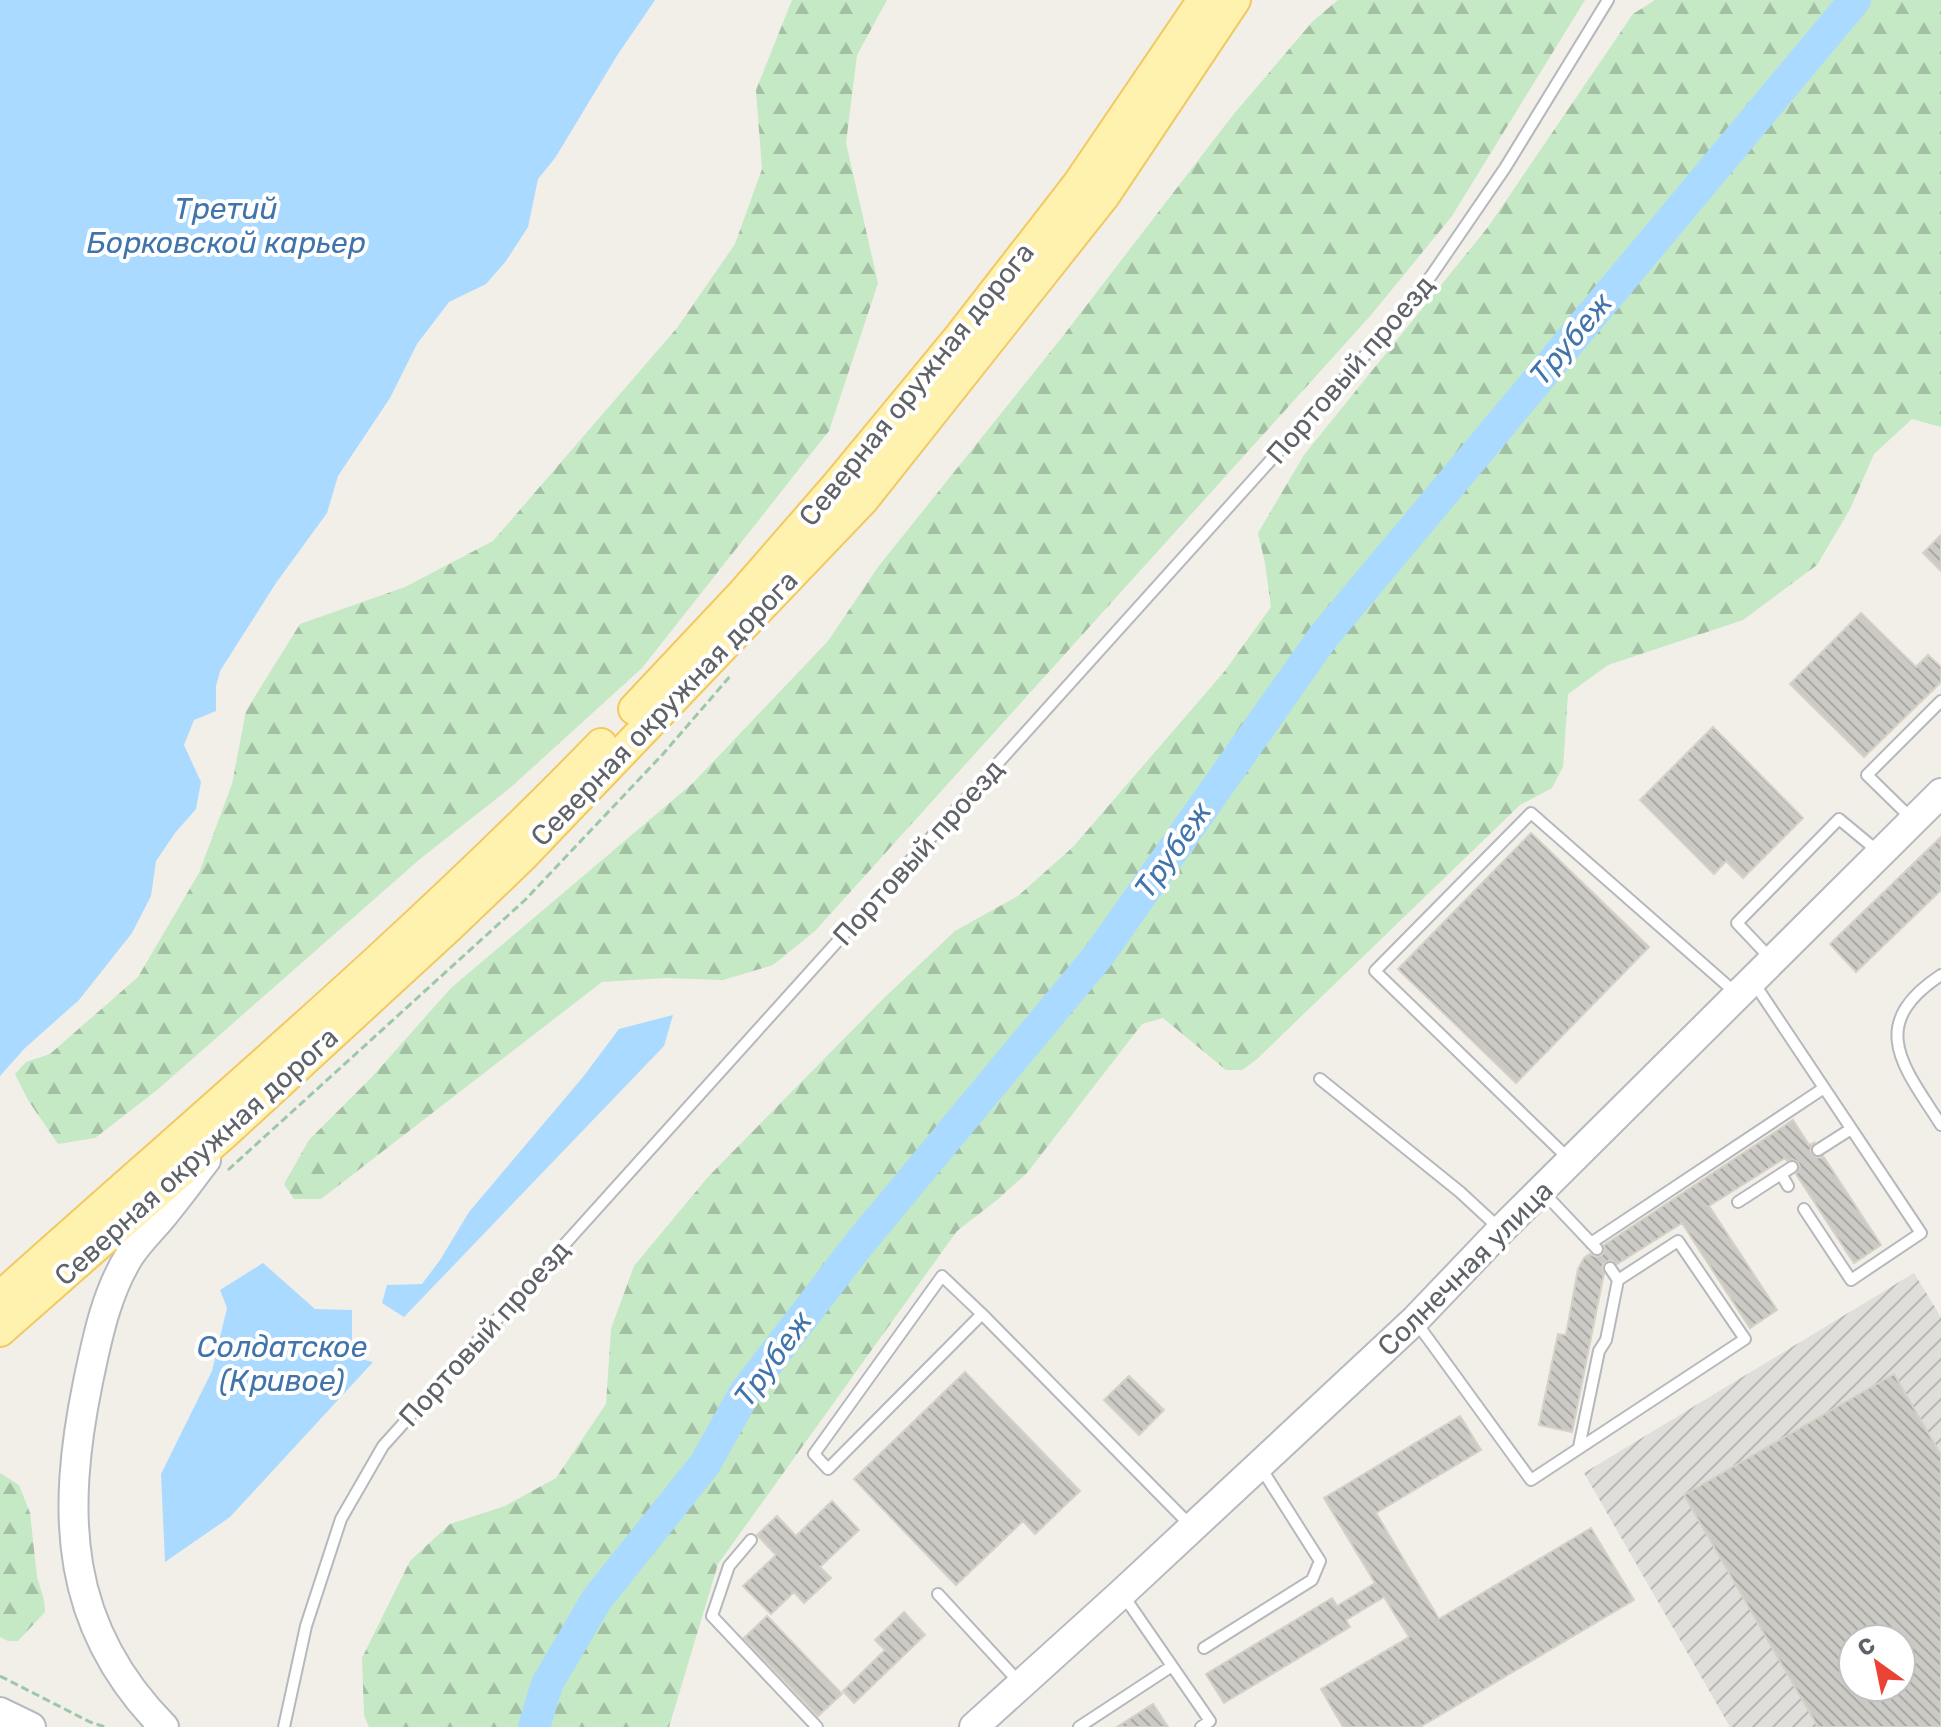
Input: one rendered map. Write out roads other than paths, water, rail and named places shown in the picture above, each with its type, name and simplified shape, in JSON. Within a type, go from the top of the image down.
[{"type":"main road","name":"Северная оружная дорога","points":[[0,1297],[430,912],[538,809],[712,626],[837,485],[960,336],[1078,184],[1203,0]]},
{"type":"main road","name":"Северная окружная дорога","points":[[0,1331],[225,1133],[523,856],[863,500],[1104,196],[1235,0]]},
{"type":"main road","name":"Солнечная улица","points":[[974,1727],[1415,1320],[1501,1230],[1941,793]]},
{"type":"main road","points":[[164,1727],[143,1706],[112,1662],[91,1620],[74,1536],[73,1478],[83,1406],[109,1298],[130,1255],[177,1199],[225,1133]]},
{"type":"main road","points":[[0,1712],[31,1727]]},
{"type":"lane","name":"Портовый проезд","points":[[284,1727],[306,1626],[341,1519],[383,1446],[1361,360],[1431,276],[1505,168],[1608,0]]},
{"type":"lane","points":[[1914,820],[1867,775],[1941,701]]},
{"type":"lane","points":[[1572,1161],[1375,971],[1531,813],[1745,988],[1824,1088],[1921,1233],[1851,1280],[1804,1209]]},
{"type":"lane","points":[[1773,961],[1737,923],[1839,819],[1880,854]]},
{"type":"lane","points":[[1941,975],[1904,1007],[1897,1041],[1905,1068],[1941,1125]]},
{"type":"lane","points":[[1320,1079],[1460,1192],[1501,1230]]},
{"type":"lane","points":[[1542,1191],[1594,1246],[1824,1088]]},
{"type":"lane","points":[[1818,1150],[1851,1129]]},
{"type":"lane","points":[[1738,1202],[1792,1167]]},
{"type":"lane","points":[[1781,1174],[1788,1186]]},
{"type":"lane","points":[[1415,1320],[1531,1480],[1745,1339],[1678,1241],[1618,1280]]},
{"type":"lane","points":[[1579,1447],[1618,1280],[1610,1268]]},
{"type":"lane","points":[[982,1314],[828,1469],[814,1454],[942,1276],[982,1314],[1192,1528]]},
{"type":"lane","points":[[1204,1648],[1312,1580],[1320,1561],[1259,1465]]},
{"type":"lane","points":[[751,1540],[729,1566],[712,1616],[817,1727]]},
{"type":"lane","points":[[938,1594],[1021,1683]]},
{"type":"lane","points":[[1121,1594],[1210,1721],[1201,1727]]},
{"type":"lane","points":[[1079,1727],[1172,1666]]},
{"type":"water","name":"Третий Борковской карьер","points":[[0,0],[655,0],[555,158],[538,179],[528,227],[506,261],[486,284],[449,302],[417,344],[390,398],[338,476],[327,513],[276,583],[220,671],[216,686],[216,711],[194,720],[184,745],[201,782],[196,809],[156,861],[151,896],[132,933],[79,1000],[25,1048],[0,1076]]},
{"type":"water","points":[[673,1015],[664,1046],[404,1317],[382,1303],[387,1285],[422,1284],[469,1212],[583,1077],[619,1029]]},
{"type":"water","name":"Солдатское (Кривое)","points":[[263,1263],[315,1309],[352,1310],[352,1357],[373,1362],[230,1517],[165,1562],[161,1474],[212,1371],[227,1308],[220,1290]]},
{"type":"waterway","name":"Трубеж","points":[[534,1727],[547,1684],[597,1599],[705,1464],[744,1394],[859,1244],[1099,955],[1323,637],[1855,0]]}]
